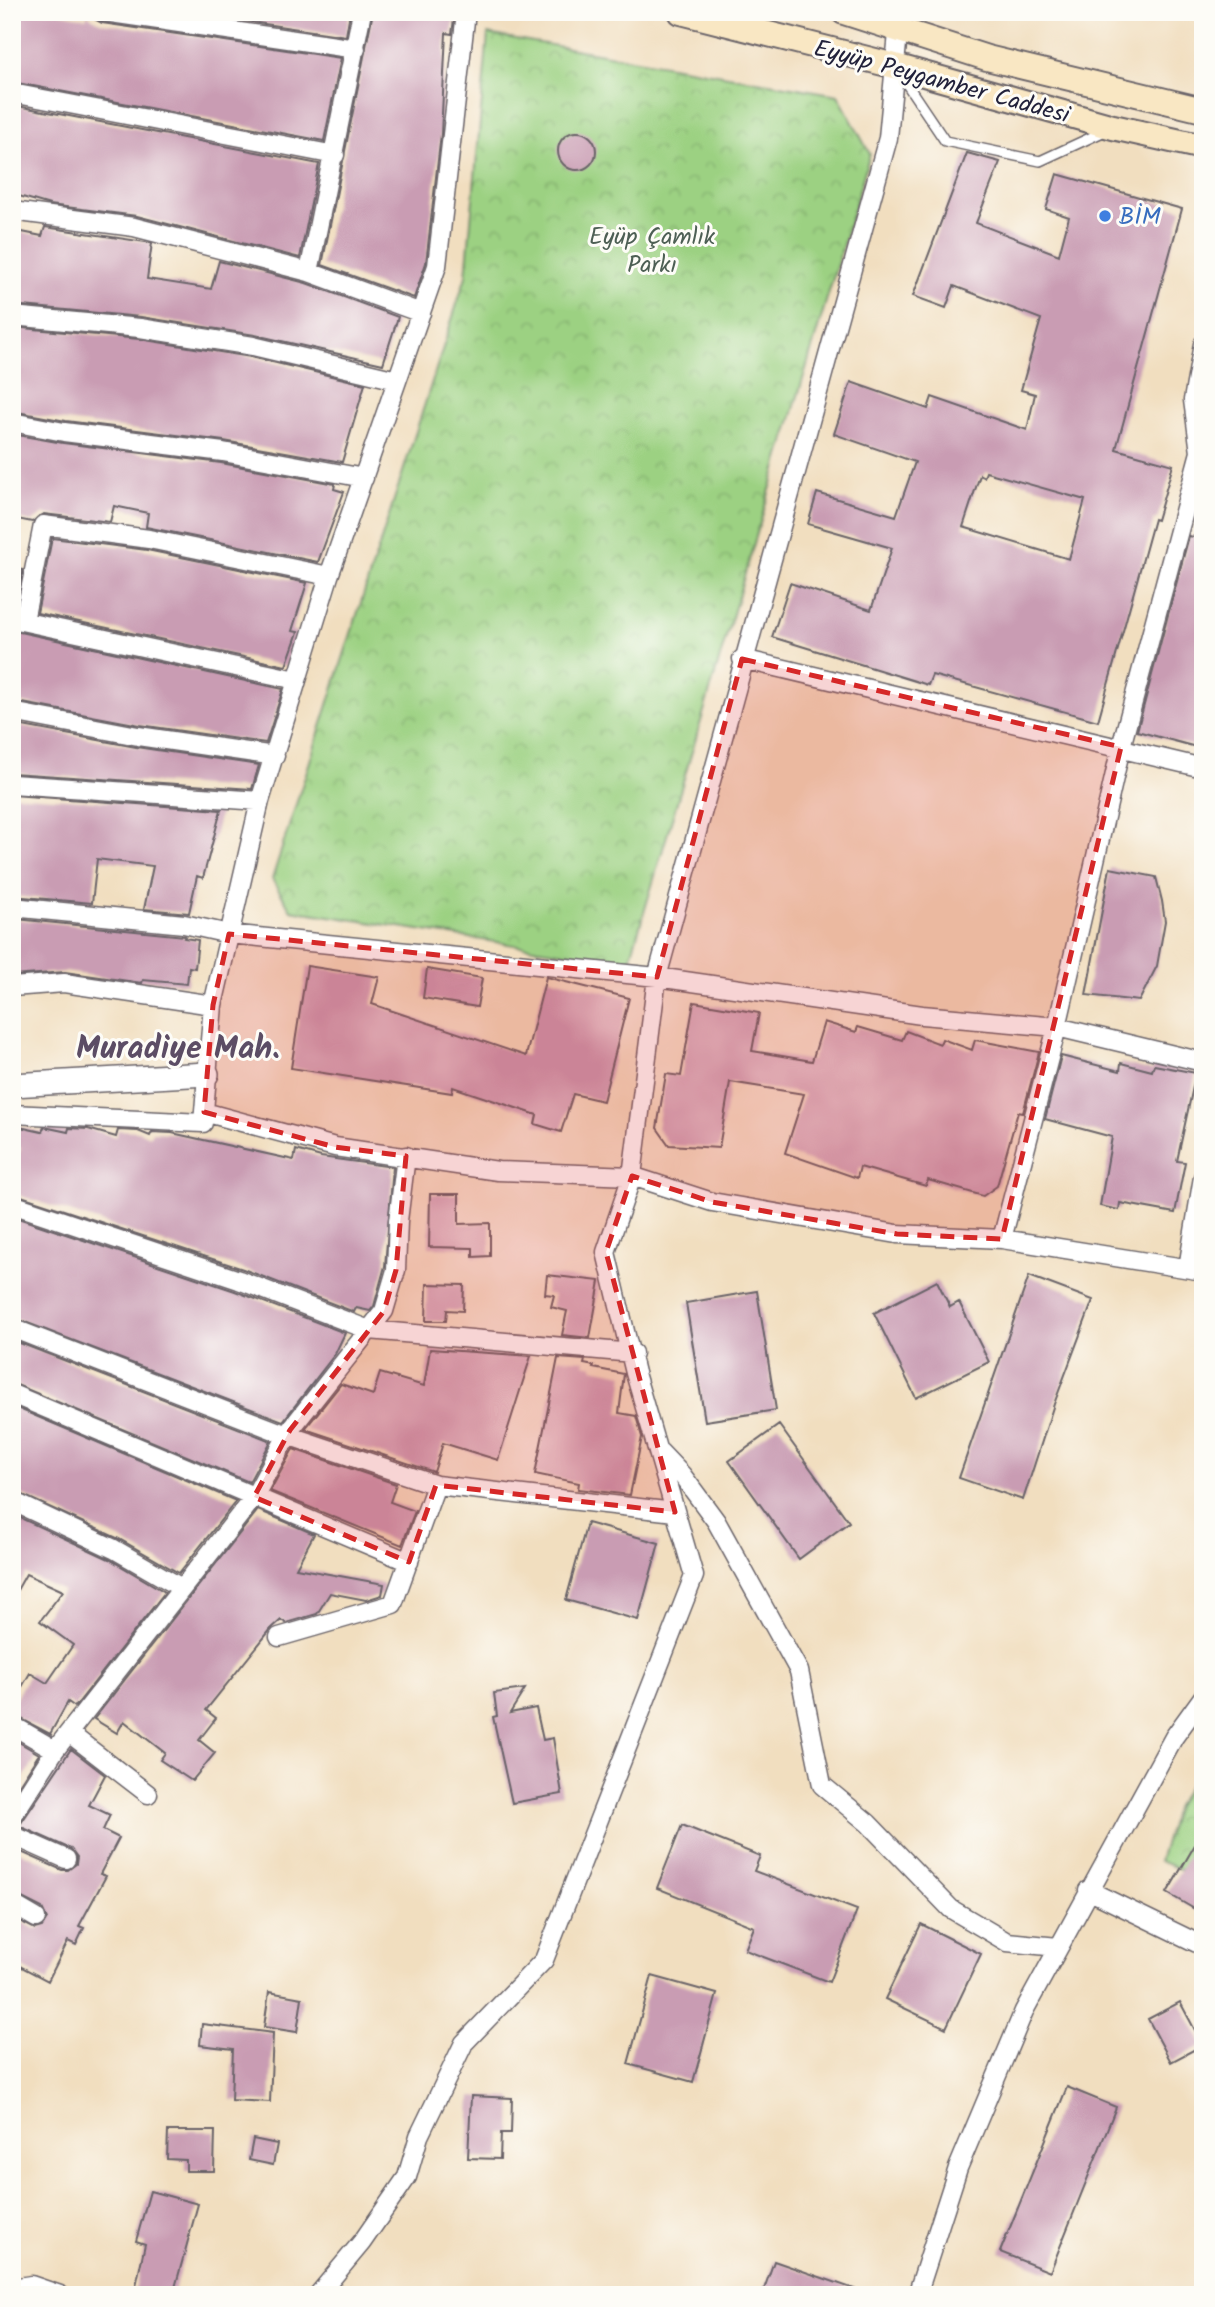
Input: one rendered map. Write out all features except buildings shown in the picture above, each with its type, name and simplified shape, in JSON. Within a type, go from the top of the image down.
[{"type":"main road","name":"Eyyüp Peygamber Caddesi","points":[[681,12],[895,66],[1113,127],[1203,147]]},
{"type":"main road","name":"Eyyüp Peygamber Caddesi","points":[[844,12],[898,20],[987,58],[1203,110]]},
{"type":"street","points":[[104,12],[356,49]]},
{"type":"street","points":[[309,272],[362,12]]},
{"type":"street","points":[[12,1114],[203,1123],[213,1004],[260,801],[329,576],[437,266],[466,12]]},
{"type":"street","points":[[318,2295],[362,2242],[407,2177],[419,2136],[464,2043],[544,1960],[694,1576],[635,1373],[633,1353],[606,1252],[632,1176],[657,977],[888,138],[898,20]]},
{"type":"street","points":[[12,93],[334,155]]},
{"type":"street","points":[[12,211],[134,227],[309,272],[421,313]]},
{"type":"street","points":[[12,316],[140,328],[253,346],[397,380]]},
{"type":"street","points":[[1002,1239],[1056,1027],[1121,747],[1200,452],[1198,402],[1203,344]]},
{"type":"street","points":[[12,422],[64,432],[223,452],[364,478]]},
{"type":"street","points":[[297,680],[18,620],[43,524],[149,539],[329,576]]},
{"type":"street","points":[[743,659],[1203,768]]},
{"type":"street","points":[[12,712],[138,736],[275,756]]},
{"type":"street","points":[[12,784],[260,801]]},
{"type":"street","points":[[12,907],[184,924],[229,934],[657,977],[922,1015],[1056,1027],[1203,1062]]},
{"type":"street","points":[[12,987],[64,983],[213,1004]]},
{"type":"street","points":[[12,1085],[207,1074]]},
{"type":"street","points":[[204,1112],[335,1147],[498,1171],[632,1176],[712,1202],[897,1234],[1002,1239],[1195,1270],[1203,1177]]},
{"type":"street","points":[[12,1816],[55,1750],[180,1587],[254,1497],[287,1435],[384,1311],[396,1270],[398,1221],[406,1156]]},
{"type":"street","points":[[12,1204],[239,1280],[369,1330],[633,1353]]},
{"type":"street","points":[[12,1328],[287,1435],[436,1485],[675,1512]]},
{"type":"street","points":[[12,1394],[409,1562]]},
{"type":"street","points":[[657,1448],[682,1475],[716,1521],[799,1671],[822,1785],[868,1824],[951,1909],[1007,1942],[1058,1947]]},
{"type":"street","points":[[279,1637],[393,1604],[436,1485]]},
{"type":"street","points":[[12,1501],[114,1549],[180,1587]]},
{"type":"street","points":[[917,2295],[958,2168],[1024,2011],[1088,1889],[1174,1737],[1203,1697]]},
{"type":"street","points":[[12,1725],[55,1750]]},
{"type":"street","points":[[69,1733],[148,1794]]},
{"type":"street","points":[[12,1835],[66,1859]]},
{"type":"street","points":[[1088,1889],[1203,1946]]},
{"type":"street","points":[[12,1904],[36,1918]]},
{"type":"street","points":[[12,2288],[31,2286],[60,2295]]},
{"type":"lane","points":[[895,66],[945,141],[1040,161],[1113,127]]},
{"type":"highlighted area","points":[[742,659],[1121,747],[1002,1239],[897,1234],[712,1202],[632,1176],[606,1252],[675,1512],[436,1485],[409,1562],[254,1497],[290,1430],[384,1311],[396,1270],[406,1156],[335,1147],[204,1112],[213,1005],[229,934],[657,977]]},
{"type":"green space","name":"Eyüp Çamlık Parkı","points":[[488,34],[838,95],[870,154],[629,963],[291,910],[272,879],[466,276]]},
{"type":"green space","points":[[1203,1763],[1203,1878],[1159,1861],[1176,1806]]},
{"type":"place","name":"BİM","points":[[1105,216]]},
{"type":"district","name":"Muradiye Mah.","points":[[178,1047]]}]
